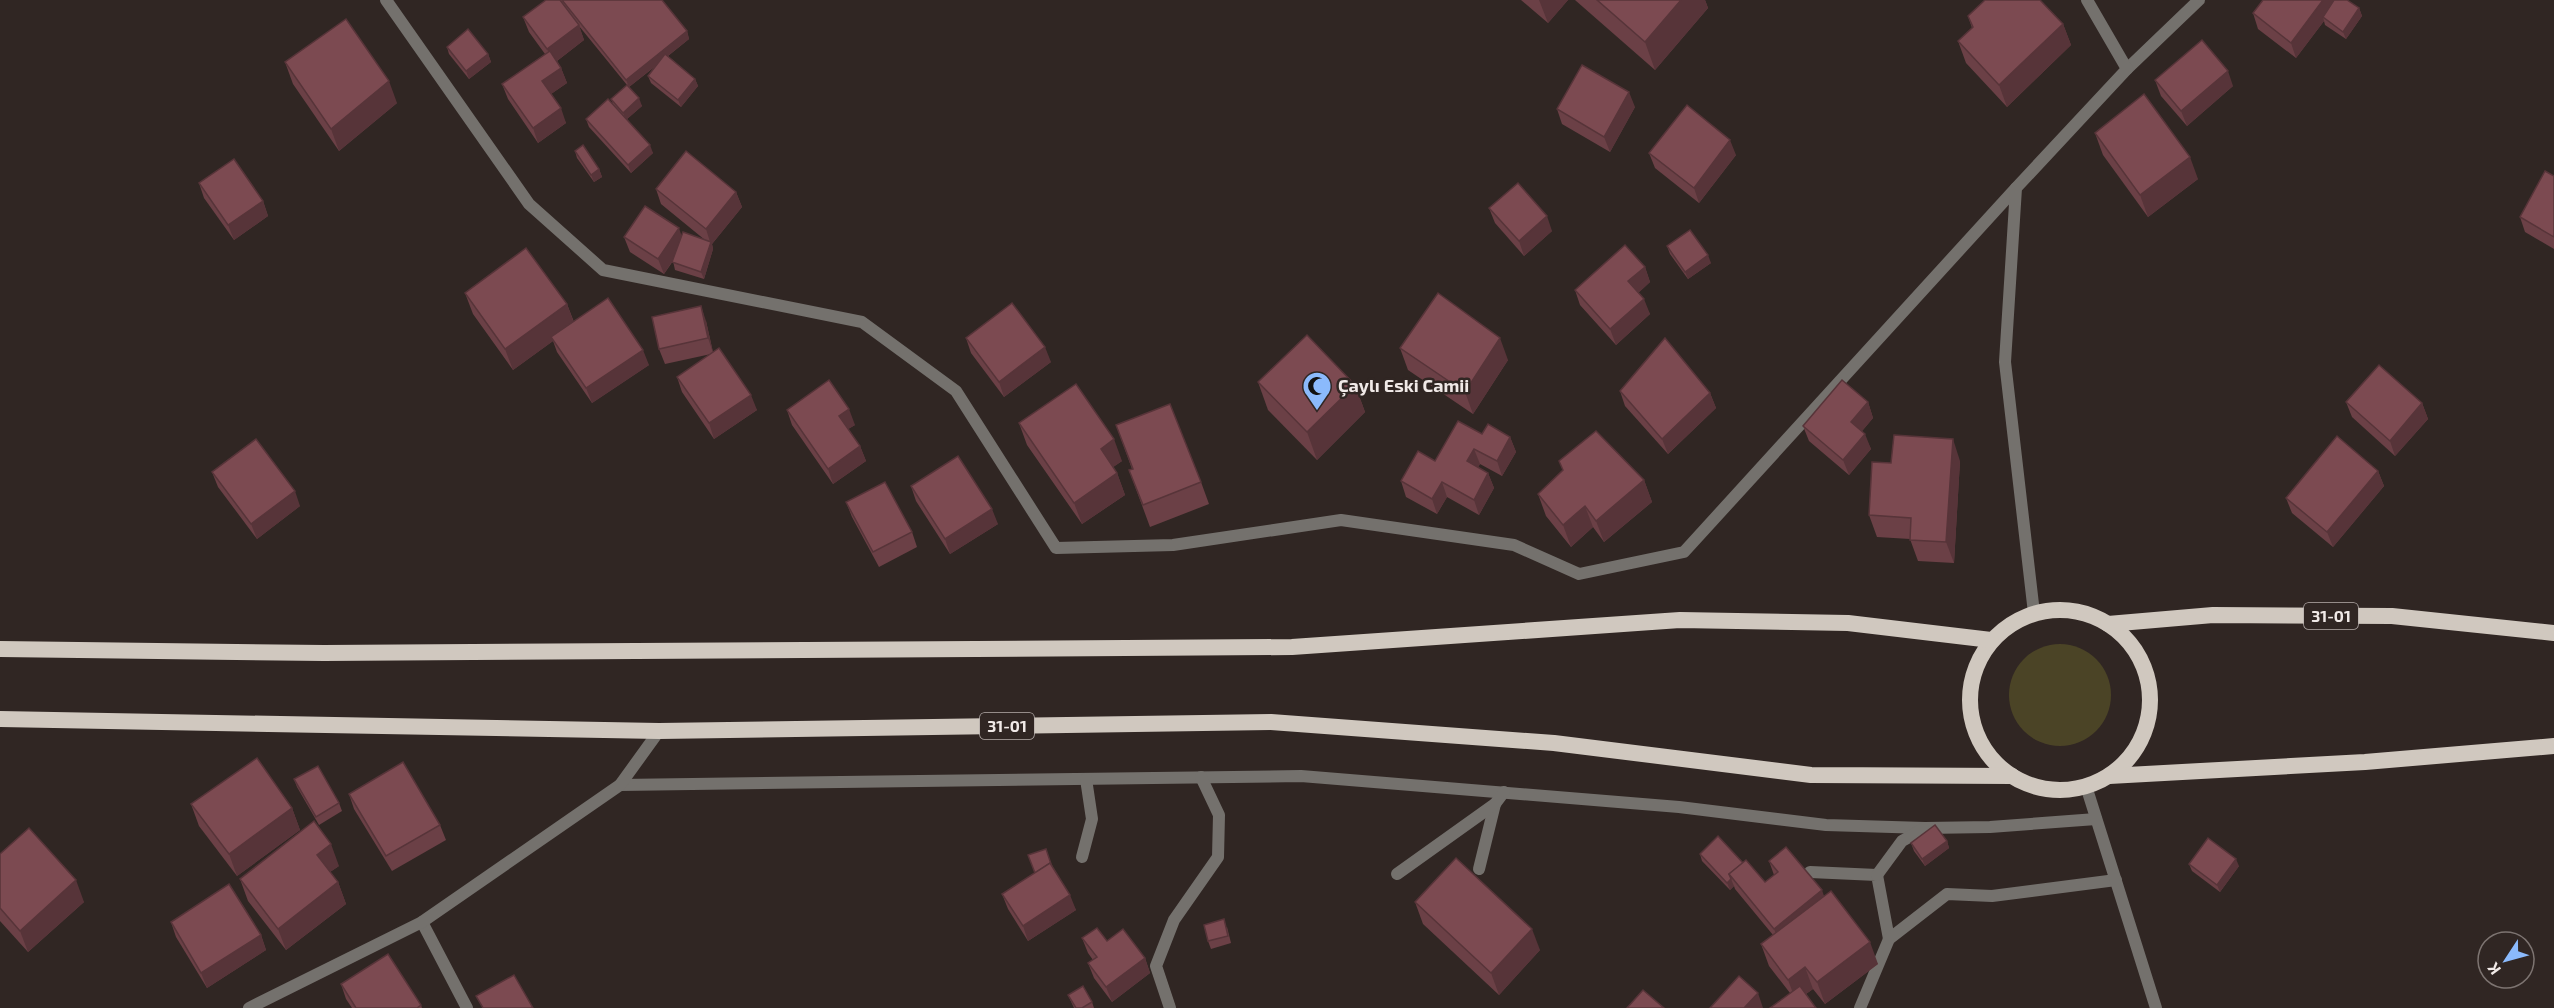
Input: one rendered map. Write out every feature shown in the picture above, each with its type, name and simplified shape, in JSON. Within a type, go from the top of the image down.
[{"type":"highway","points":[[2060,609],[2085,613],[2108,624],[2128,640],[2142,662],[2149,686],[2149,712],[2142,737],[2129,759],[2109,776],[2086,786],[2060,790],[2035,786],[2012,776],[1992,759],[1978,737],[1970,712],[1970,687],[1977,662],[1992,640],[2011,624],[2034,613],[2060,609]]},
{"type":"highway","name":"31-01","points":[[2108,624],[2213,615],[2392,616],[2554,633]]},
{"type":"highway","points":[[0,649],[336,653],[1292,647],[1680,621],[1848,623],[1992,640]]},
{"type":"highway","name":"31-01","points":[[0,719],[659,730],[1271,722],[1554,743],[1811,775],[2012,776]]},
{"type":"highway","points":[[2109,776],[2366,762],[2554,746]]},
{"type":"street","points":[[386,0],[529,204],[603,270],[862,322],[956,391],[1056,548],[1173,545],[1341,520],[1514,545],[1579,574],[1684,552],[2127,69],[2199,0]]},
{"type":"street","points":[[2087,0],[2127,69]]},
{"type":"street","points":[[2016,188],[2005,362],[2013,452],[2034,613]]},
{"type":"street","points":[[249,1008],[422,922],[620,785],[659,730]]},
{"type":"street","points":[[1170,1008],[1156,966],[1174,920],[1218,857],[1219,815],[1201,777]]},
{"type":"street","points":[[620,785],[1301,777],[1679,807],[1826,825],[1990,827],[2096,819]]},
{"type":"street","points":[[1083,857],[1092,819],[1086,779]]},
{"type":"street","points":[[2086,786],[2156,1008]]},
{"type":"street","points":[[1397,874],[1495,804],[1504,792]]},
{"type":"street","points":[[1479,869],[1495,804]]},
{"type":"street","points":[[1889,939],[1877,875],[1902,841],[1925,828]]},
{"type":"street","points":[[1810,872],[1877,875]]},
{"type":"street","points":[[1860,1008],[1889,939],[1947,894],[1992,896],[2115,880]]},
{"type":"street","points":[[422,922],[467,1008]]},
{"type":"shaded area","points":[[2060,644],[2079,648],[2096,659],[2107,676],[2111,695],[2107,714],[2096,731],[2079,742],[2060,746],[2041,742],[2024,731],[2013,714],[2009,695],[2013,676],[2024,659],[2041,648]]},
{"type":"building","points":[[546,0],[560,0],[579,25],[547,49],[523,17]]},
{"type":"building","points":[[562,0],[662,0],[687,31],[626,80]]},
{"type":"building","points":[[1597,0],[1681,0],[1645,42]]},
{"type":"building","points":[[1985,0],[2040,0],[2063,24],[1999,85],[1958,41],[1973,27],[1968,16]]},
{"type":"building","points":[[2263,0],[2323,0],[2291,43],[2253,13]]},
{"type":"building","points":[[2334,0],[2347,0],[2359,8],[2343,32],[2323,17]]},
{"type":"building","points":[[346,19],[389,81],[331,129],[285,62]]},
{"type":"building","points":[[468,29],[488,54],[466,71],[447,47]]},
{"type":"building","points":[[2202,40],[2228,71],[2181,111],[2155,80]]},
{"type":"building","points":[[550,51],[561,68],[542,81],[561,108],[533,128],[502,84]]},
{"type":"building","points":[[665,54],[695,79],[678,100],[648,76]]},
{"type":"building","points":[[1582,65],[1629,92],[1604,137],[1557,109]]},
{"type":"building","points":[[627,85],[639,98],[623,113],[611,99]]},
{"type":"building","points":[[2144,94],[2190,157],[2140,195],[2095,133]]},
{"type":"building","points":[[608,99],[650,145],[628,165],[586,119]]},
{"type":"building","points":[[1687,105],[1730,140],[1694,188],[1649,153]]},
{"type":"building","points":[[583,145],[599,169],[591,175],[575,151]]},
{"type":"building","points":[[686,151],[736,192],[706,229],[656,189]]},
{"type":"building","points":[[234,159],[263,201],[228,225],[199,183]]},
{"type":"building","points":[[2545,171],[2554,176],[2554,237],[2520,217]]},
{"type":"building","points":[[1518,183],[1547,216],[1519,241],[1489,208]]},
{"type":"building","points":[[645,206],[679,228],[658,259],[624,237]]},
{"type":"building","points":[[1690,230],[1708,255],[1685,272],[1667,246]]},
{"type":"building","points":[[683,232],[711,242],[701,272],[672,262]]},
{"type":"building","points":[[1625,245],[1645,267],[1628,281],[1644,299],[1610,329],[1575,290]]},
{"type":"building","points":[[526,248],[567,304],[505,349],[465,293]]},
{"type":"building","points":[[1438,293],[1500,338],[1465,392],[1400,348]]},
{"type":"building","points":[[608,298],[643,350],[586,388],[551,337]]},
{"type":"building","points":[[1012,303],[1045,347],[999,382],[966,338]]},
{"type":"building","points":[[701,306],[708,338],[659,349],[652,317]]},
{"type":"building","points":[[1307,335],[1355,385],[1307,432],[1258,382]]},
{"type":"building","points":[[1665,338],[1710,393],[1662,439],[1620,391]]},
{"type":"building","points":[[719,348],[751,395],[709,423],[677,377]]},
{"type":"building","points":[[2379,365],[2422,403],[2390,441],[2346,402]]},
{"type":"building","points":[[829,380],[849,409],[839,416],[860,446],[828,469],[787,410]]},
{"type":"building","points":[[1842,380],[1868,402],[1851,422],[1865,434],[1843,460],[1803,426]]},
{"type":"building","points":[[1076,384],[1114,439],[1101,449],[1117,473],[1074,503],[1019,423]]},
{"type":"building","points":[[1170,404],[1201,482],[1143,505],[1129,470],[1133,469],[1116,425]]},
{"type":"building","points":[[1458,421],[1482,434],[1488,424],[1510,437],[1497,461],[1474,449],[1467,461],[1488,473],[1474,500],[1442,482],[1432,499],[1401,481],[1418,451],[1435,461]]},
{"type":"building","points":[[1596,431],[1644,480],[1596,521],[1585,506],[1563,525],[1538,494],[1563,470],[1559,461]]},
{"type":"building","points":[[1894,435],[1953,439],[1946,542],[1910,540],[1911,518],[1869,515],[1872,462],[1891,463]]},
{"type":"building","points":[[2337,436],[2378,471],[2327,532],[2286,498]]},
{"type":"building","points":[[256,439],[295,491],[251,524],[212,472]]},
{"type":"building","points":[[958,456],[992,509],[945,539],[911,486]]},
{"type":"building","points":[[885,482],[912,532],[873,552],[846,502]]},
{"type":"building","points":[[257,758],[292,808],[229,854],[191,804]]},
{"type":"building","points":[[403,762],[440,825],[386,856],[349,794]]},
{"type":"building","points":[[318,766],[339,803],[316,817],[294,779]]},
{"type":"building","points":[[314,821],[331,844],[317,855],[338,882],[278,929],[240,879]]},
{"type":"building","points":[[1935,825],[1947,841],[1922,859],[1911,843]]},
{"type":"building","points":[[29,828],[76,880],[20,931],[0,908],[0,854]]},
{"type":"building","points":[[1718,836],[1743,863],[1729,874],[1731,879],[1727,883],[1700,854]]},
{"type":"building","points":[[2208,838],[2236,859],[2217,885],[2189,864]]},
{"type":"building","points":[[1786,847],[1822,890],[1774,929],[1729,874],[1746,860],[1765,882],[1778,872],[1769,861]]},
{"type":"building","points":[[1046,849],[1052,867],[1050,863],[1035,873],[1028,855]]},
{"type":"building","points":[[1456,858],[1532,929],[1491,973],[1415,902]]},
{"type":"building","points":[[1050,863],[1070,895],[1023,926],[1002,894]]},
{"type":"building","points":[[229,884],[261,935],[201,973],[171,922]]},
{"type":"building","points":[[1831,891],[1870,942],[1817,982],[1805,967],[1788,980],[1761,944]]},
{"type":"building","points":[[1224,919],[1228,936],[1208,941],[1204,925]]},
{"type":"building","points":[[1097,928],[1107,941],[1123,929],[1145,958],[1106,987],[1088,963],[1097,957],[1082,938]]},
{"type":"building","points":[[388,954],[421,1005],[417,1008],[356,1008],[341,984]]},
{"type":"building","points":[[514,975],[533,1008],[483,1008],[476,996]]},
{"type":"building","points":[[1739,976],[1758,993],[1744,1008],[1710,1008]]},
{"type":"building","points":[[1083,986],[1092,1002],[1082,1008],[1076,1008],[1068,995]]},
{"type":"building","points":[[1800,986],[1816,1008],[1770,1008]]},
{"type":"building","points":[[1643,990],[1664,1008],[1627,1008]]},
{"type":"place","name":"Çaylı Eski Camii","points":[[1317,412]]}]
